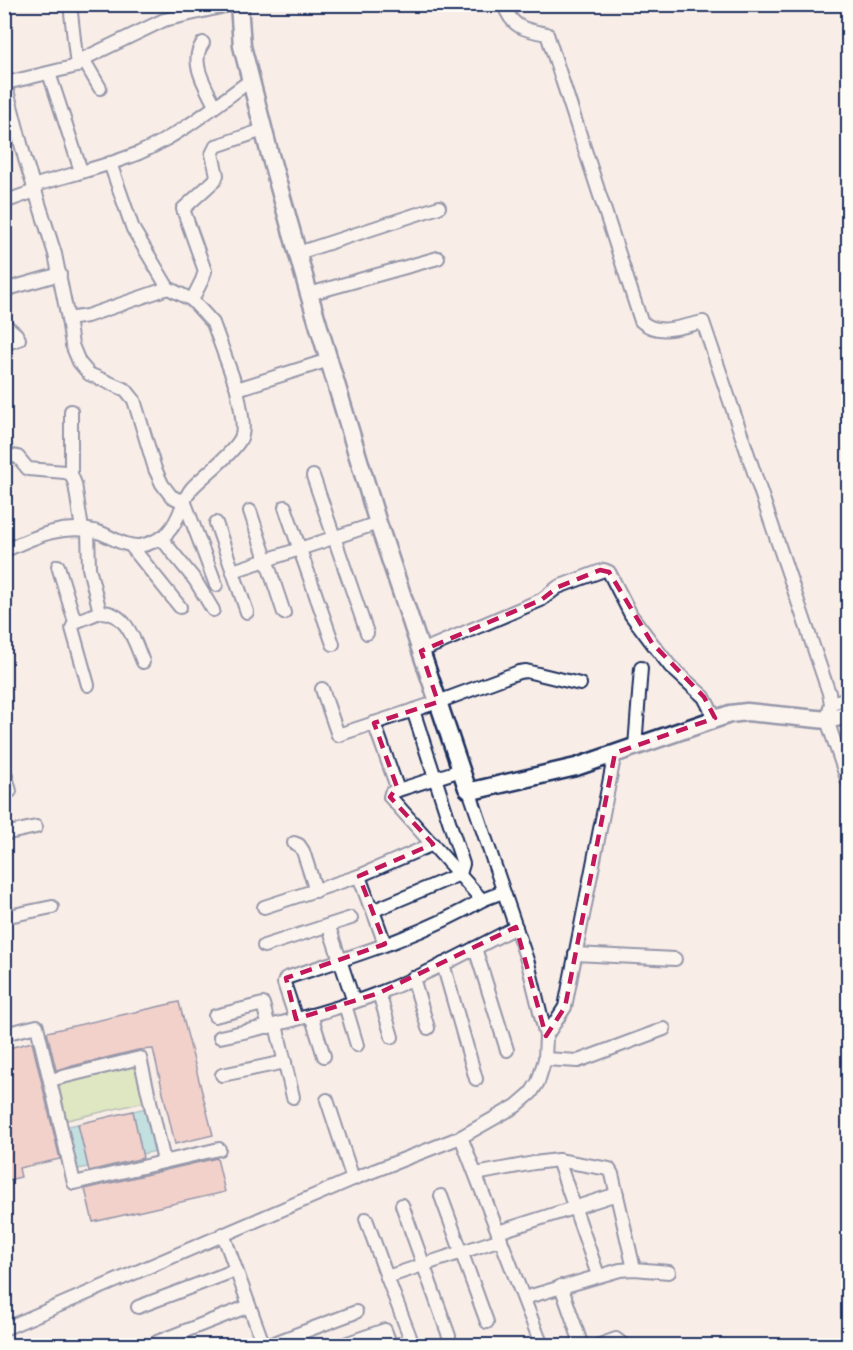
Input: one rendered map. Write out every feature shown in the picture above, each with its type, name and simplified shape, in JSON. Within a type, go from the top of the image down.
[{"type":"street","points":[[70,4],[80,63],[100,88]]},
{"type":"street","points":[[216,585],[185,503],[171,496],[159,477],[134,400],[126,390],[88,374],[79,362],[72,345],[60,274],[5,81],[49,73],[80,63],[164,20],[234,4]]},
{"type":"street","points":[[4,1329],[353,1179],[461,1137],[516,1106],[531,1093],[538,1082],[545,1059],[546,1036],[528,963],[378,523],[309,294],[242,46],[239,4]]},
{"type":"street","points":[[504,4],[510,20],[527,31],[547,34],[641,321],[648,328],[659,331],[703,322],[831,702],[827,720],[849,782]]},
{"type":"street","points":[[203,43],[197,55],[198,66],[215,106]]},
{"type":"street","points":[[49,73],[81,171]]},
{"type":"street","points":[[4,202],[81,171],[141,152],[182,129],[251,80]]},
{"type":"street","points":[[192,300],[204,271],[183,209],[215,180],[217,175],[212,153],[216,146],[263,130]]},
{"type":"street","points":[[4,551],[49,531],[85,530],[131,546],[141,546],[161,538],[174,525],[190,490],[240,441],[243,429],[237,389],[213,323],[192,300],[168,288],[133,229],[110,163]]},
{"type":"street","points":[[298,253],[440,207]]},
{"type":"street","points":[[309,294],[438,258]]},
{"type":"street","points":[[4,290],[60,274]]},
{"type":"street","points":[[68,319],[87,316],[168,288]]},
{"type":"street","points":[[4,324],[19,339],[4,344]]},
{"type":"street","points":[[237,389],[329,360]]},
{"type":"street","points":[[70,411],[71,474],[85,530],[88,567],[100,612]]},
{"type":"street","points":[[4,454],[18,457],[28,469],[71,474]]},
{"type":"street","points":[[313,476],[367,633]]},
{"type":"street","points":[[285,507],[333,644]]},
{"type":"street","points":[[250,511],[284,613]]},
{"type":"street","points":[[216,523],[247,612]]},
{"type":"street","points":[[233,571],[378,523]]},
{"type":"street","points":[[161,538],[195,580],[213,610]]},
{"type":"street","points":[[131,546],[180,607]]},
{"type":"street","points":[[58,566],[75,622]]},
{"type":"street","points":[[421,651],[541,600],[558,587],[604,570],[609,572],[631,615],[670,666],[704,697],[715,718]]},
{"type":"street","points":[[88,685],[72,628],[75,622],[100,612],[117,617],[127,626],[143,662]]},
{"type":"street","points":[[635,747],[641,668]]},
{"type":"street","points":[[322,689],[338,735],[526,671],[580,684]]},
{"type":"street","points":[[831,702],[849,698]]},
{"type":"street","points":[[413,710],[463,864],[460,874]]},
{"type":"street","points":[[469,790],[576,767],[715,718],[747,712],[827,720],[849,715]]},
{"type":"street","points":[[374,723],[398,790]]},
{"type":"street","points":[[546,1036],[565,1007],[615,753]]},
{"type":"street","points":[[4,769],[10,791],[4,794]]},
{"type":"street","points":[[461,770],[398,790],[391,793],[390,797],[482,900]]},
{"type":"street","points":[[4,834],[36,827]]},
{"type":"street","points":[[294,843],[299,845],[303,851],[316,891]]},
{"type":"street","points":[[264,907],[359,876],[433,844]]},
{"type":"street","points":[[372,908],[377,909],[460,874]]},
{"type":"street","points":[[359,876],[385,944]]},
{"type":"street","points":[[296,1019],[284,980],[385,944],[458,914],[482,900],[503,892]]},
{"type":"street","points":[[4,917],[52,907]]},
{"type":"street","points":[[264,945],[329,927],[351,918]]},
{"type":"street","points":[[329,927],[340,960],[357,1045]]},
{"type":"street","points":[[220,1037],[273,1026],[379,993],[516,927]]},
{"type":"street","points":[[475,948],[507,1050]]},
{"type":"street","points":[[575,954],[675,959]]},
{"type":"street","points":[[443,964],[476,1079]]},
{"type":"street","points":[[413,978],[428,1028]]},
{"type":"street","points":[[379,993],[392,1037]]},
{"type":"street","points":[[215,1016],[263,1004],[285,1062],[293,1097]]},
{"type":"street","points":[[311,1015],[324,1056]]},
{"type":"street","points":[[4,1034],[37,1026],[74,1183],[219,1149]]},
{"type":"street","points":[[545,1059],[578,1061],[664,1029]]},
{"type":"street","points":[[50,1080],[140,1058],[164,1161]]},
{"type":"street","points":[[222,1075],[285,1062]]},
{"type":"street","points":[[327,1100],[353,1179]]},
{"type":"street","points":[[461,1137],[542,1346]]},
{"type":"street","points":[[476,1174],[558,1160],[609,1169],[634,1269]]},
{"type":"street","points":[[558,1160],[598,1275]]},
{"type":"street","points":[[387,1277],[461,1252],[499,1235],[575,1207],[617,1194]]},
{"type":"street","points":[[441,1196],[487,1322]]},
{"type":"street","points":[[402,1205],[449,1336]]},
{"type":"street","points":[[366,1219],[410,1336],[409,1340],[396,1346]]},
{"type":"street","points":[[223,1234],[265,1346],[356,1312]]},
{"type":"street","points":[[524,1298],[598,1275],[634,1269],[669,1272]]},
{"type":"street","points":[[138,1306],[236,1270]]},
{"type":"street","points":[[561,1286],[582,1346]]},
{"type":"street","points":[[157,1342],[249,1305]]},
{"type":"street","points":[[339,1346],[382,1330],[385,1330],[391,1346]]},
{"type":"street","points":[[597,1346],[616,1339],[625,1346]]},
{"type":"highlighted area","points":[[600,570],[609,572],[652,643],[704,697],[715,718],[615,753],[565,1007],[546,1036],[516,927],[379,993],[296,1019],[286,978],[385,944],[359,876],[433,844],[390,797],[397,787],[374,723],[438,702],[421,651],[541,600],[558,587]]},
{"type":"green space","points":[[136,1065],[145,1102],[67,1120],[58,1083]]},
{"type":"water","points":[[146,1108],[156,1151],[142,1154],[133,1111]]},
{"type":"water","points":[[78,1124],[88,1167],[78,1169],[68,1126]]},
{"type":"building","points":[[179,1002],[213,1135],[175,1144],[153,1049],[138,1050],[56,1070],[47,1032]]},
{"type":"building","points":[[32,1042],[60,1159],[19,1168],[21,1177],[4,1181],[4,1072],[10,1071],[5,1049]]},
{"type":"building","points":[[133,1111],[143,1158],[89,1171],[78,1124]]},
{"type":"building","points":[[217,1158],[225,1192],[93,1222],[85,1189]]}]
